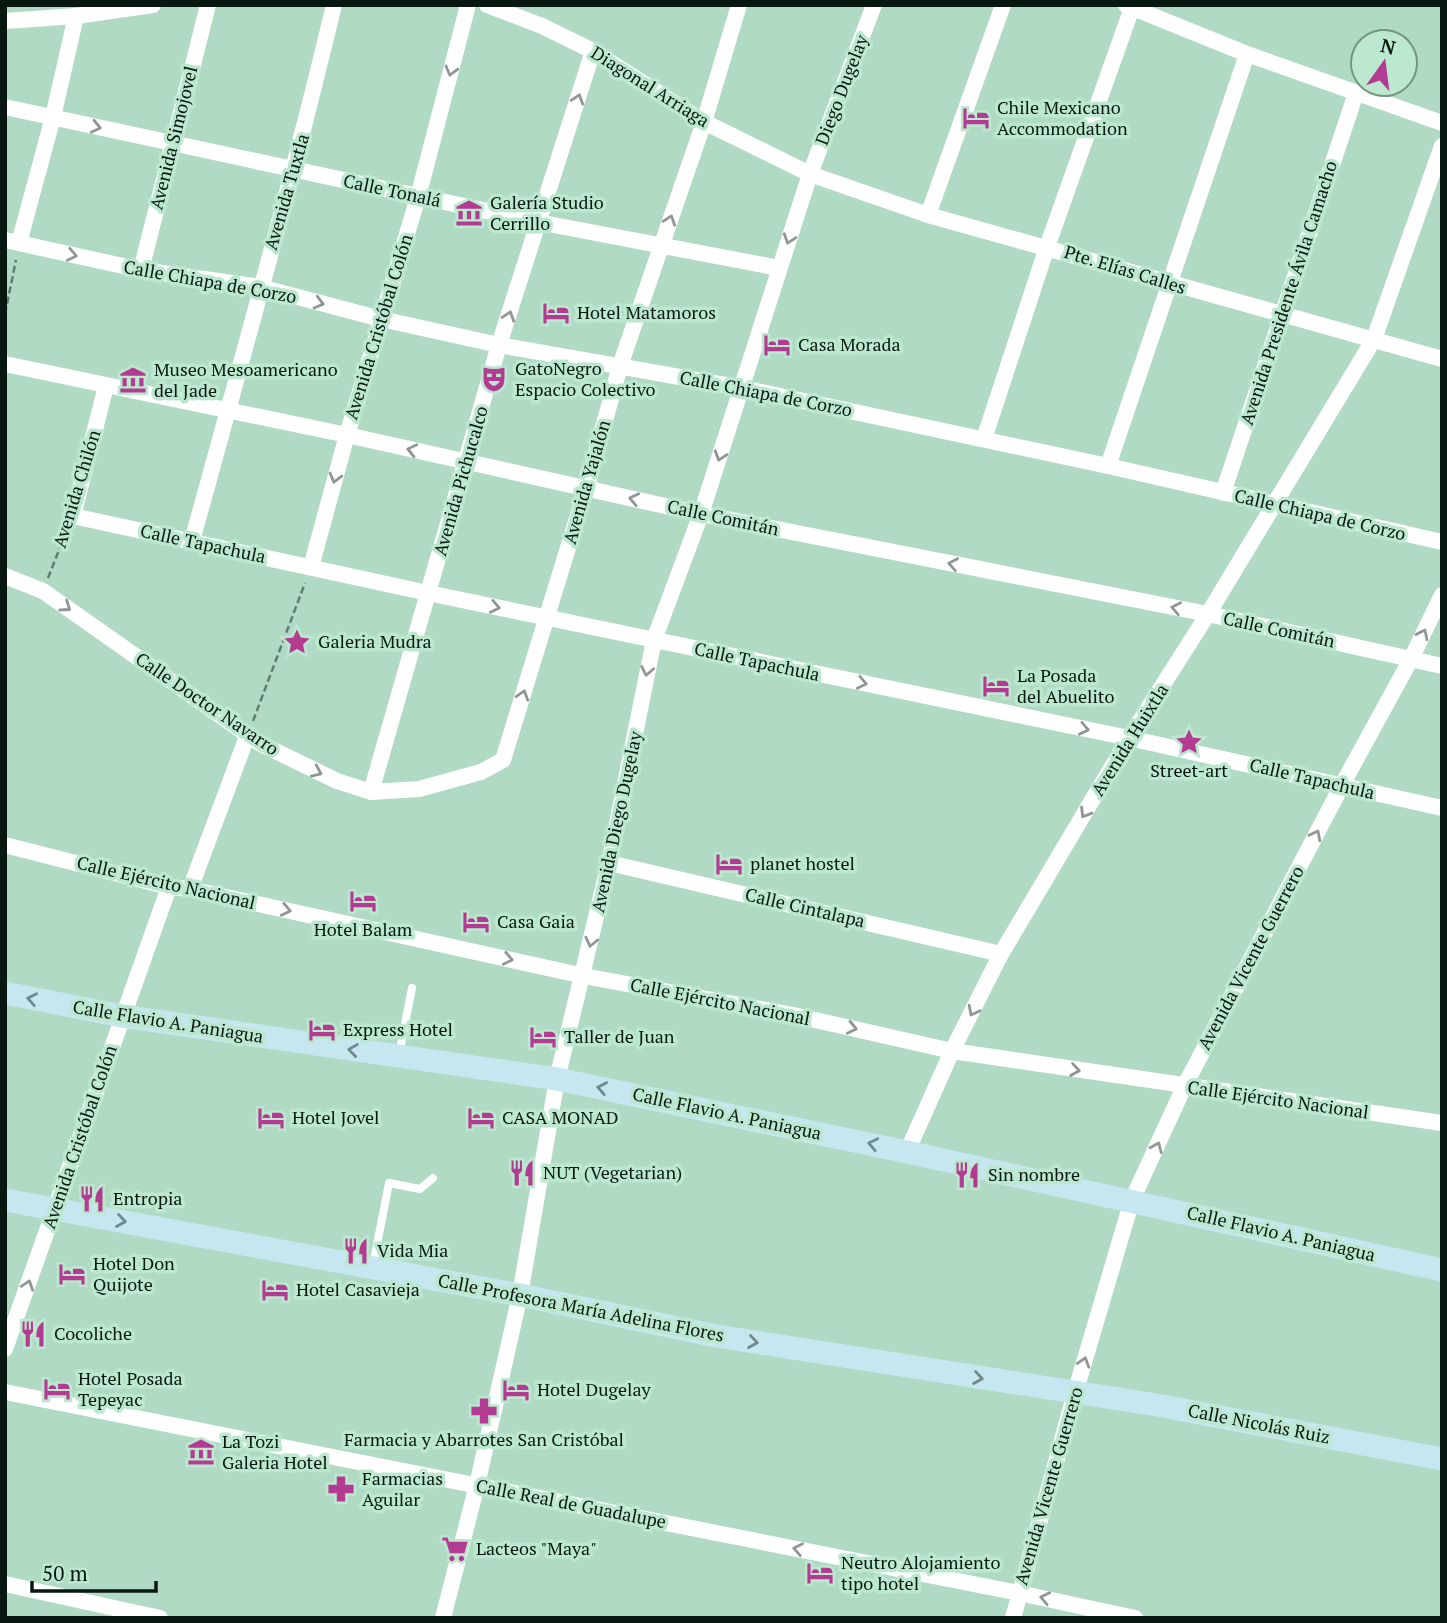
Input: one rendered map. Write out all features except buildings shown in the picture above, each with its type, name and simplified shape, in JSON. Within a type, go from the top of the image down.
[{"type":"street","points":[[5,21],[76,16],[153,5]]},
{"type":"street","name":"Avenida Simojovel","points":[[141,270],[208,5]]},
{"type":"street","name":"Avenida Tuxtla","points":[[192,541],[260,287],[295,170],[334,5]]},
{"type":"street","name":"Avenida Cristóbal Colón","points":[[311,567],[418,197],[468,5]]},
{"type":"street","name":"Diagonal Arriaga","points":[[487,5],[542,26],[593,51],[704,122],[810,174]]},
{"type":"street","name":"Avenida Yajalón","points":[[503,760],[586,489],[620,366],[704,122],[739,5]]},
{"type":"street","name":"Diego Dugelay","points":[[810,174],[874,5]]},
{"type":"street","points":[[928,215],[1003,5]]},
{"type":"street","points":[[984,439],[1131,6],[1247,54],[1349,90]]},
{"type":"street","points":[[12,242],[53,117],[76,16]]},
{"type":"street","name":"Avenida Pichucalco","points":[[372,792],[499,345],[593,51]]},
{"type":"street","points":[[1108,466],[1247,54]]},
{"type":"street","name":"Avenida Presidente Ávila Camacho","points":[[1223,492],[1354,98]]},
{"type":"street","points":[[1370,98],[1442,123]]},
{"type":"street","name":"Calle Tonalá","points":[[5,107],[538,222],[779,268]]},
{"type":"street","name":"Avenida Huixtla","points":[[907,1152],[953,1051],[1002,954],[1129,738],[1275,505],[1374,339],[1442,146]]},
{"type":"street","name":"Pte. Elías Calles","points":[[810,174],[928,215],[1442,359]]},
{"type":"street","name":"Avenida Diego Dugelay","points":[[443,1618],[477,1485],[520,1295],[557,1079],[610,863],[653,640],[701,514],[810,174]]},
{"type":"street","name":"Calle Chiapa de Corzo","points":[[12,242],[141,270],[260,287],[381,319],[499,345],[742,388],[1108,466],[1442,542]]},
{"type":"street","name":"Calle Comitán","points":[[5,364],[347,435],[701,514],[1208,614],[1442,666]]},
{"type":"street","name":"Avenida Chilón","points":[[73,516],[107,386]]},
{"type":"street","name":"Calle Tapachula","points":[[73,516],[428,593],[1129,738],[1442,808]]},
{"type":"street","name":"Calle Doctor Navarro","points":[[5,576],[43,591],[259,743],[337,780],[372,792],[432,786],[481,772],[503,760]]},
{"type":"street","name":"Avenida Vicente Guerrero","points":[[1013,1618],[1132,1200],[1184,1087],[1411,659],[1442,595]]},
{"type":"street","points":[[190,889],[248,734]]},
{"type":"street","name":"Calle Ejército Nacional","points":[[5,845],[169,887],[190,889],[584,976],[793,1015],[953,1051],[1442,1123]]},
{"type":"street","name":"Calle Cintalapa","points":[[610,863],[1002,954]]},
{"type":"street","name":"Avenida Cristóbal Colón","points":[[5,1349],[169,887]]},
{"type":"street","name":"Calle Flavio A. Paniagua","points":[[5,993],[122,1016],[557,1079],[1132,1200],[1442,1270]]},
{"type":"street","name":"Calle Profesora María Adelina Flores","points":[[5,1200],[520,1295],[716,1336],[1075,1393]]},
{"type":"street","name":"Calle Real de Guadalupe","points":[[5,1392],[1019,1592],[1135,1618]]},
{"type":"street","name":"Calle Nicolás Ruiz","points":[[1075,1393],[1157,1405],[1442,1459]]},
{"type":"street","points":[[5,1584],[160,1618]]},
{"type":"lane","points":[[398,1056],[412,988]]},
{"type":"lane","points":[[372,1268],[389,1183],[420,1189],[433,1178]]},
{"type":"path","points":[[5,314],[11,290],[12,242]]},
{"type":"path","points":[[5,289],[11,290]]},
{"type":"path","name":"Avenida Chilón","points":[[43,591],[73,516]]},
{"type":"path","points":[[248,734],[311,567]]},
{"type":"place","name":"Chile Mexicano Accommodation","points":[[976,118]]},
{"type":"place","name":"Galería Studio Cerrillo","points":[[469,213]]},
{"type":"place","name":"Hotel Matamoros","points":[[556,313]]},
{"type":"place","name":"Casa Morada","points":[[777,345]]},
{"type":"place","name":"GatoNegro Espacio Colectivo","points":[[494,379]]},
{"type":"place","name":"Museo Mesoamericano del Jade","points":[[133,380]]},
{"type":"place","name":"Galeria Mudra","points":[[297,642]]},
{"type":"place","name":"La Posada del Abuelito","points":[[996,686]]},
{"type":"place","name":"Street-art","points":[[1189,742]]},
{"type":"place","name":"planet hostel","points":[[729,864]]},
{"type":"place","name":"Hotel Balam","points":[[363,901]]},
{"type":"place","name":"Casa Gaia","points":[[476,922]]},
{"type":"place","name":"Express Hotel","points":[[322,1030]]},
{"type":"place","name":"Taller de Juan","points":[[543,1037]]},
{"type":"place","name":"Hotel Jovel","points":[[271,1118]]},
{"type":"place","name":"CASA MONAD","points":[[481,1118]]},
{"type":"place","name":"NUT (Vegetarian)","points":[[522,1173]]},
{"type":"place","name":"Sin nombre","points":[[967,1175]]},
{"type":"place","name":"Entropia","points":[[92,1199]]},
{"type":"place","name":"Vida Mia","points":[[356,1251]]},
{"type":"place","name":"Hotel Don Quijote","points":[[72,1274]]},
{"type":"place","name":"Hotel Casavieja","points":[[275,1290]]},
{"type":"place","name":"Cocoliche","points":[[33,1334]]},
{"type":"place","name":"Hotel Posada Tepeyac","points":[[57,1389]]},
{"type":"place","name":"Hotel Dugelay","points":[[516,1390]]},
{"type":"place","name":"Farmacia y Abarrotes San Cristóbal","points":[[484,1411]]},
{"type":"place","name":"La Tozi Galeria Hotel","points":[[201,1452]]},
{"type":"place","name":"Farmacias Aguilar","points":[[341,1489]]},
{"type":"place","name":"Lacteos \"Maya\"","points":[[455,1549]]},
{"type":"place","name":"Neutro Alojamiento tipo hotel","points":[[820,1573]]}]
